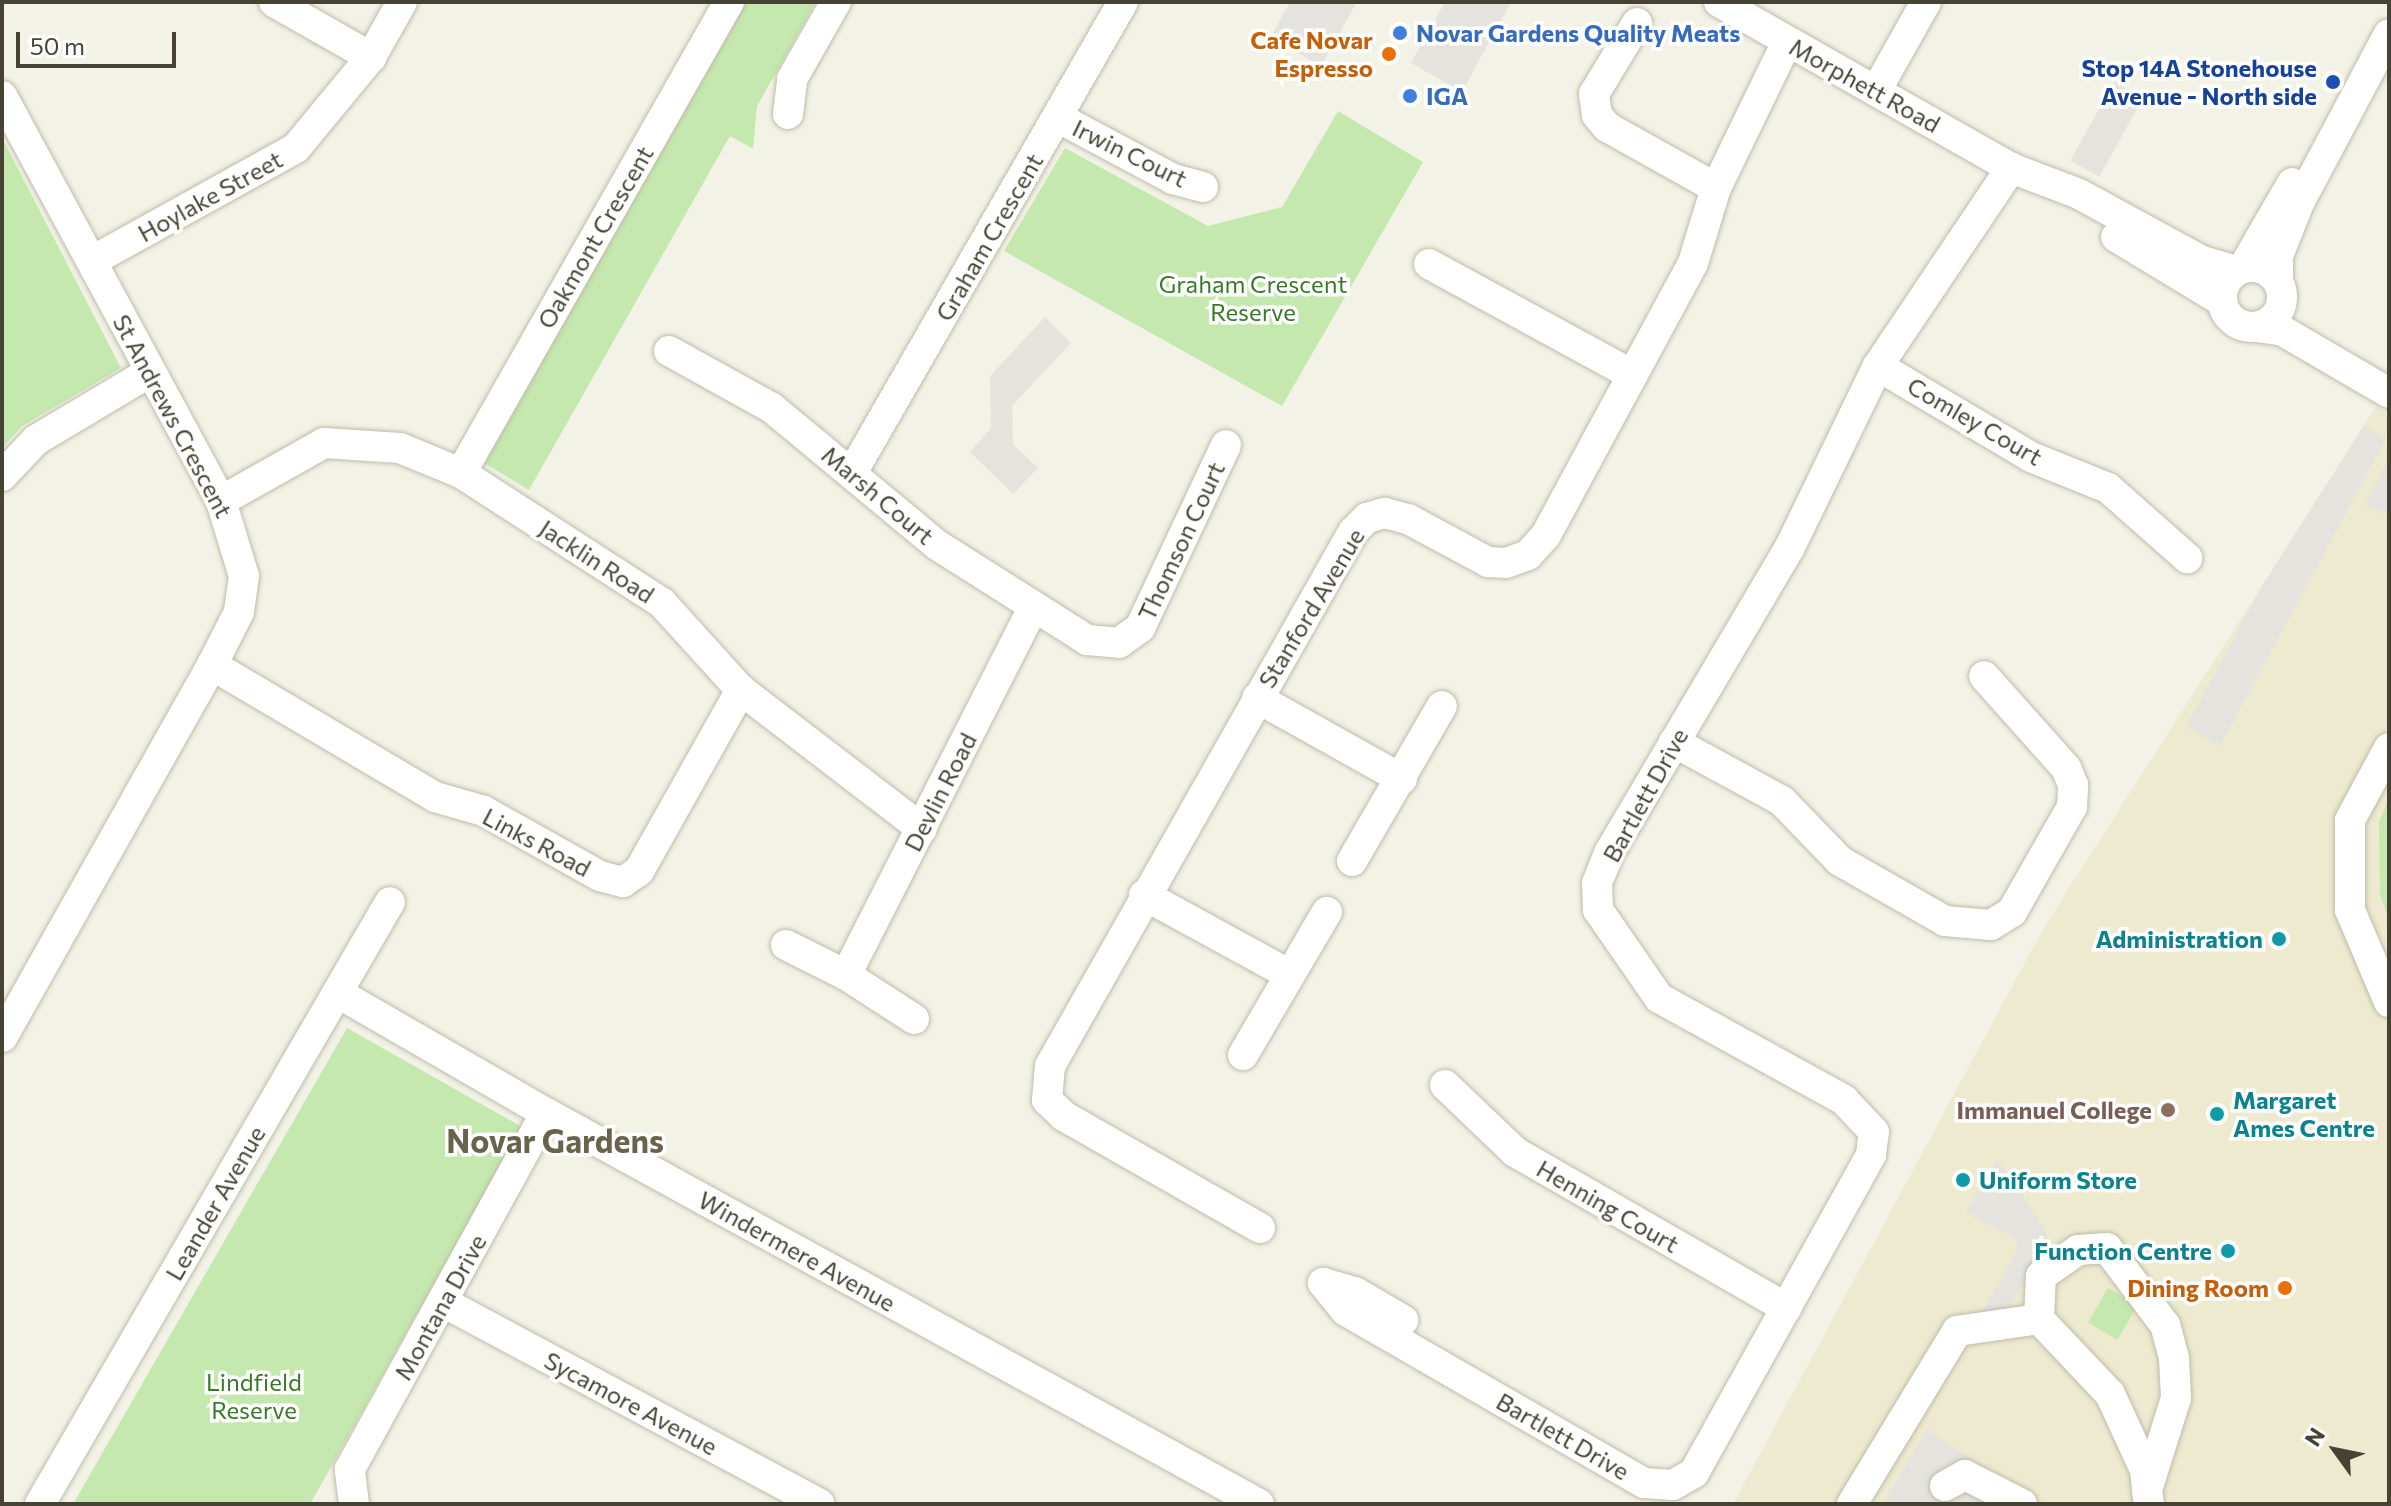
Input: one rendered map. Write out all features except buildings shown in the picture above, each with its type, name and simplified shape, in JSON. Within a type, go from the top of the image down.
[{"type":"street","points":[[274,2],[371,57]]},
{"type":"street","name":"Hoylake Street","points":[[92,261],[296,148],[371,57],[402,2]]},
{"type":"street","name":"Oakmont Crescent","points":[[461,473],[729,2]]},
{"type":"street","points":[[788,114],[792,79],[836,2]]},
{"type":"street","name":"Graham Crescent","points":[[853,471],[1123,2]]},
{"type":"street","name":"Morphett Road","points":[[1719,2],[2011,168],[2079,194],[2202,261],[2240,269]]},
{"type":"street","points":[[1876,91],[1926,2]]},
{"type":"street","points":[[1637,23],[1594,94],[1597,115],[1607,127],[1716,188]]},
{"type":"street","points":[[2256,327],[2276,316],[2280,289],[2278,256],[2335,128],[2389,34]]},
{"type":"street","name":"Stanford Avenue","points":[[1260,1228],[1064,1116],[1047,1100],[1050,1066],[1144,895],[1353,532],[1367,518],[1385,513],[1408,519],[1488,562],[1506,563],[1528,555],[1546,535],[1693,263],[1716,188],[1787,42]]},
{"type":"street","name":"St Andrews Crescent","points":[[2,96],[221,501],[244,576],[239,612],[212,665],[2,1037]]},
{"type":"street","name":"Irwin Court","points":[[1057,117],[1173,179],[1203,187]]},
{"type":"street","points":[[2335,128],[2303,165],[2240,269],[2223,290],[2222,301],[2234,321],[2283,331],[2389,393]]},
{"type":"street","name":"Morphett Road","points":[[2011,168],[2038,192],[2222,301]]},
{"type":"street","name":"Bartlett Drive","points":[[1657,1481],[1655,1467],[1355,1292],[1323,1283],[1346,1311],[1644,1483],[1657,1481],[1673,1485],[1694,1473],[1871,1155],[1874,1132],[1844,1100],[1659,998],[1598,910],[1597,883],[1609,853],[1789,549],[1878,366],[2011,168]]},
{"type":"street","points":[[1429,264],[1633,375]]},
{"type":"street","points":[[2240,269],[2259,267],[2302,319],[2389,371]]},
{"type":"street","name":"Marsh Court","points":[[669,351],[772,408],[853,471],[937,545],[1087,640]]},
{"type":"street","name":"Comley Court","points":[[1878,366],[2031,457],[2108,488],[2187,558]]},
{"type":"street","points":[[2,476],[36,440],[150,372]]},
{"type":"street","name":"Jacklin Road","points":[[221,501],[324,443],[400,448],[461,473],[662,603],[741,690],[922,829]]},
{"type":"street","name":"Thomson Court","points":[[1087,640],[1119,643],[1140,628],[1226,445]]},
{"type":"street","name":"Devlin Road","points":[[846,975],[1033,608]]},
{"type":"street","name":"Links Road","points":[[212,665],[435,797],[484,811],[600,876],[623,882],[639,871],[741,690]]},
{"type":"street","points":[[1674,742],[1782,801],[1840,861],[1879,884],[1945,921],[1991,925],[2012,912],[2072,807],[2073,785],[2066,768],[1984,676]]},
{"type":"street","points":[[1257,698],[1402,779]]},
{"type":"street","points":[[1352,861],[1442,706]]},
{"type":"street","points":[[2389,748],[2350,820],[2350,910],[2389,1002]]},
{"type":"street","points":[[1144,895],[1290,975]]},
{"type":"street","name":"Leander Avenue","points":[[40,1504],[390,902]]},
{"type":"street","points":[[1243,1055],[1327,912]]},
{"type":"street","points":[[786,945],[846,975],[914,1019]]},
{"type":"street","name":"Windermere Avenue","points":[[338,993],[546,1113],[1259,1504]]},
{"type":"street","name":"Henning Court","points":[[1445,1085],[1515,1152],[1786,1308]]},
{"type":"street","name":"Montana Drive","points":[[354,1504],[350,1469],[546,1113]]},
{"type":"street","points":[[2107,1248],[2165,1325],[2174,1358],[2176,1398],[2148,1497],[2145,1470],[2110,1394],[2039,1319],[2041,1276],[2078,1250],[2107,1248]]},
{"type":"street","name":"Sycamore Avenue","points":[[443,1302],[819,1504]]},
{"type":"street","points":[[1852,1504],[1957,1331],[2039,1319]]},
{"type":"street","points":[[1945,1486],[1965,1475],[2022,1504]]},
{"type":"shaded area","points":[[1290,2],[1357,2],[1321,66],[1270,38]]},
{"type":"shaded area","points":[[1445,2],[1511,2],[1462,92],[1411,63]]},
{"type":"shaded area","points":[[2114,82],[2143,98],[2099,177],[2070,161]]},
{"type":"shaded area","points":[[1045,317],[1071,343],[1012,406],[1013,444],[1038,468],[1013,494],[970,452],[991,428],[990,376]]},
{"type":"shaded area","name":"Immanuel College","points":[[2376,407],[2389,415],[2389,1504],[1733,1504],[2043,929]]},
{"type":"shaded area","points":[[2364,425],[2386,439],[2220,746],[2186,727],[2263,585]]},
{"type":"shaded area","points":[[2389,460],[2389,516],[2364,504]]},
{"type":"shaded area","points":[[1997,1159],[2045,1229],[2047,1240],[2004,1319],[1983,1311],[2015,1254],[2017,1240],[1966,1212]]},
{"type":"shaded area","points":[[1927,1429],[2039,1504],[1883,1504]]},
{"type":"green space","points":[[737,2],[816,2],[757,106],[753,149],[730,136],[529,490],[479,460]]},
{"type":"green space","name":"Graham Crescent Reserve","points":[[1338,111],[1423,162],[1282,406],[1004,251],[1065,148],[1208,226],[1282,207]]},
{"type":"green space","points":[[2,138],[121,368],[22,426],[2,448]]},
{"type":"green space","points":[[2389,798],[2389,919],[2380,895],[2379,822]]},
{"type":"green space","name":"Lindfield Reserve","points":[[347,1028],[522,1127],[310,1504],[73,1504]]},
{"type":"green space","points":[[2108,1288],[2137,1305],[2117,1340],[2088,1323]]},
{"type":"place","name":"Novar Gardens Quality Meats","points":[[1400,33]]},
{"type":"place","name":"Cafe Novar Espresso","points":[[1389,54]]},
{"type":"place","name":"Stop 14A Stonehouse Avenue - North side","points":[[2333,82]]},
{"type":"place","name":"IGA","points":[[1410,96]]},
{"type":"place","name":"Administration","points":[[2279,939]]},
{"type":"place","name":"Immanuel College","points":[[2168,1110]]},
{"type":"place","name":"Margaret Ames Centre","points":[[2217,1114]]},
{"type":"place","name":"Uniform Store","points":[[1963,1180]]},
{"type":"place","name":"Function Centre","points":[[2228,1251]]},
{"type":"place","name":"Dining Room","points":[[2285,1288]]},
{"type":"district","name":"Novar Gardens","points":[[555,1140]]}]
